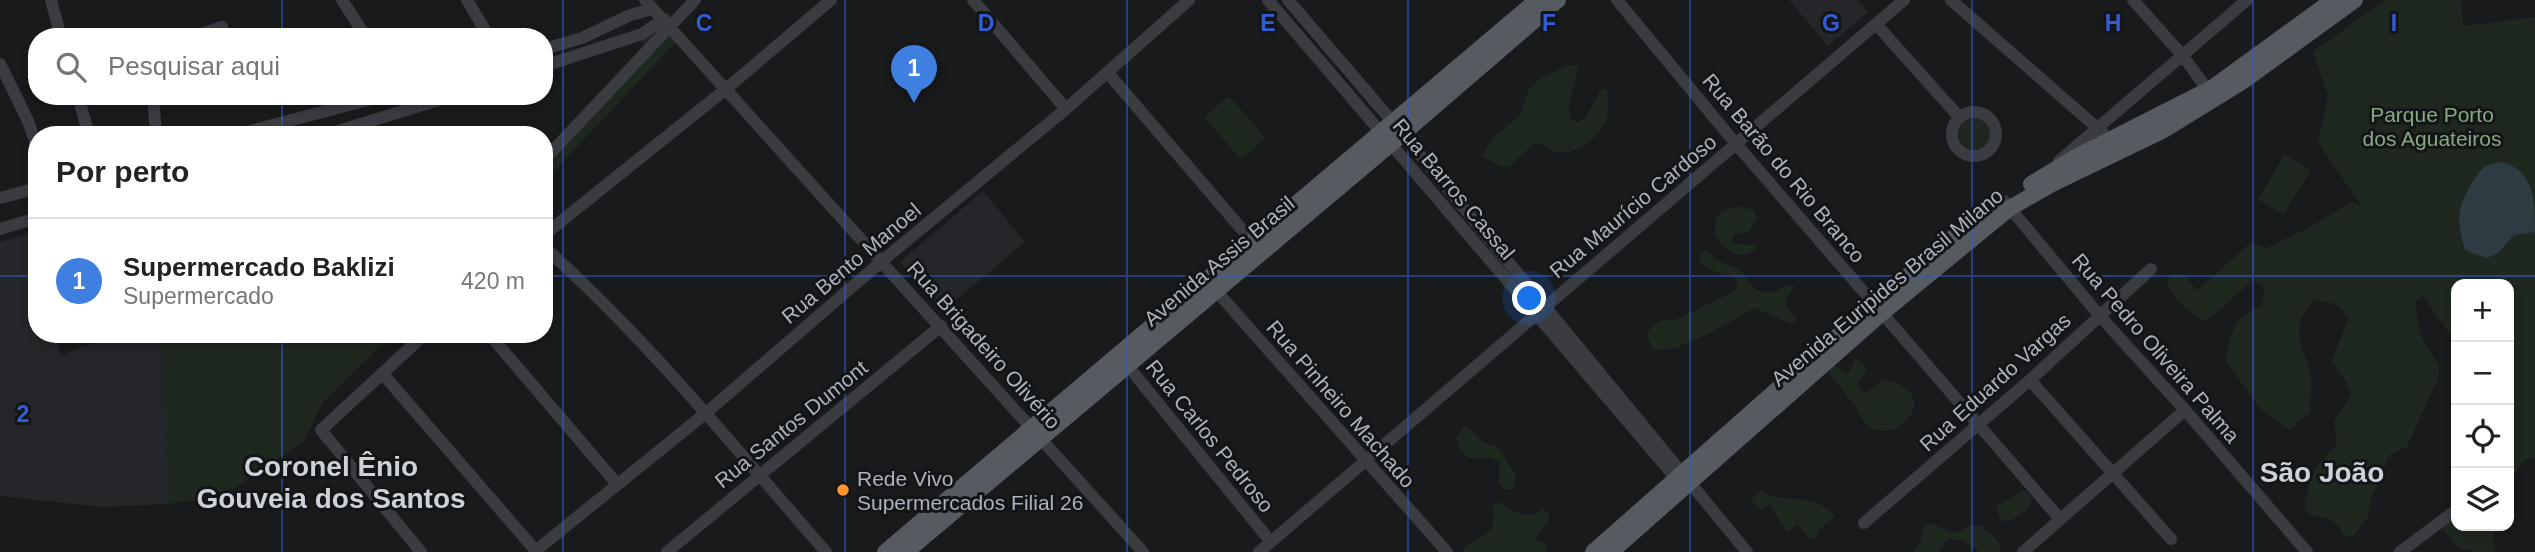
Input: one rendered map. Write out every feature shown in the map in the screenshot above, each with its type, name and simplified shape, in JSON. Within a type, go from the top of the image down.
[{"type":"main road","name":"Avenida Assis Brasil","points":[[1453,81],[1537,0]]},
{"type":"main road","name":"Avenida Assis Brasil","points":[[885,552],[923,529],[1453,81],[1558,0]]},
{"type":"main road","name":"Avenida Euripides Brasil Milano","points":[[2211,95],[2333,0]]},
{"type":"main road","name":"Avenida Euripides Brasil Milano","points":[[2007,204],[2026,188],[2242,82],[2352,1]]},
{"type":"main road","name":"Avenida Euripides Brasil Milano","points":[[1593,552],[1615,544],[1686,483],[1956,235],[2076,164]]},
{"type":"main road","name":"Avenida Assis Brasil","points":[[906,552],[923,529]]},
{"type":"street","points":[[51,0],[59,28]]},
{"type":"street","points":[[342,0],[360,28]]},
{"type":"street","points":[[467,0],[484,28]]},
{"type":"street","points":[[553,150],[668,23],[695,0]]},
{"type":"street","points":[[553,228],[726,89],[831,0]]},
{"type":"street","points":[[973,0],[1066,109]]},
{"type":"street","name":"Rua Bento Manoel","points":[[535,552],[706,413],[882,261],[1066,109],[1189,0]]},
{"type":"street","name":"Rua Barros Cassal","points":[[1268,0],[1480,227],[1540,311]]},
{"type":"street","name":"Rua Barros Cassal","points":[[1287,0],[1392,133],[1468,236],[1540,311],[1747,552]]},
{"type":"street","name":"Rua Barão do Rio Branco","points":[[1617,0],[1736,144],[2060,519]]},
{"type":"street","name":"Rua Maurício Cardoso","points":[[1259,552],[1904,0]]},
{"type":"street","points":[[1951,0],[2098,128],[2113,147]]},
{"type":"street","points":[[2133,0],[2183,56],[2211,95]]},
{"type":"street","points":[[2026,188],[2247,0]]},
{"type":"street","points":[[553,47],[582,38],[649,4]]},
{"type":"street","name":"Rua Brigadeiro Olivério","points":[[649,4],[1143,552]]},
{"type":"street","points":[[553,63],[668,23]]},
{"type":"street","points":[[1876,24],[1960,118]]},
{"type":"street","points":[[0,64],[30,126]]},
{"type":"street","points":[[1108,73],[1258,247]]},
{"type":"street","points":[[81,105],[86,126]]},
{"type":"street","points":[[154,105],[155,126]]},
{"type":"street","points":[[269,126],[349,105]]},
{"type":"street","points":[[407,105],[409,110]]},
{"type":"street","points":[[355,126],[424,105]]},
{"type":"street","points":[[2076,164],[2098,128]]},
{"type":"street","points":[[0,198],[28,190]]},
{"type":"street","name":"Rua Pedro Oliveira Palma","points":[[2007,204],[2099,315],[2307,552]]},
{"type":"street","points":[[0,229],[28,221]]},
{"type":"street","points":[[1468,236],[1480,227]]},
{"type":"street","points":[[553,255],[706,413],[826,552]]},
{"type":"street","name":"Rua Eduardo Vargas","points":[[1864,523],[2030,380],[2151,269]]},
{"type":"street","name":"Rua Pinheiro Machado","points":[[1212,286],[1447,552]]},
{"type":"street","name":"Rua Santos Dumont","points":[[667,552],[941,326]]},
{"type":"street","points":[[415,343],[321,430],[421,552]]},
{"type":"street","points":[[497,343],[617,484]]},
{"type":"street","name":"Rua Carlos Pedroso","points":[[1123,360],[1271,542]]},
{"type":"street","points":[[382,373],[535,552]]},
{"type":"street","points":[[2030,380],[2171,539]]},
{"type":"street","points":[[2023,552],[2185,410]]},
{"type":"street","points":[[2400,552],[2451,514]]},
{"type":"shaded area","points":[[1789,0],[1858,0],[1868,12],[1828,46]]},
{"type":"shaded area","points":[[2503,162],[2522,173],[2527,181],[2533,199],[2535,232],[2514,235],[2498,253],[2487,258],[2465,250],[2459,215],[2470,186],[2478,174],[2488,165]]},
{"type":"shaded area","points":[[983,191],[1025,242],[943,311],[900,262]]},
{"type":"shaded area","points":[[28,233],[28,343],[58,343],[61,355],[95,343],[161,343],[168,504],[102,507],[0,496],[0,242]]},
{"type":"green space","name":"Parque Porto dos Aguateiros","points":[[2384,0],[2461,0],[2463,26],[2535,17],[2535,458],[2525,459],[2514,475],[2514,279],[2451,279],[2451,336],[2423,296],[2415,303],[2419,332],[2439,366],[2438,378],[2407,447],[2389,455],[2371,500],[2368,517],[2353,537],[2343,534],[2331,520],[2313,517],[2305,510],[2305,500],[2314,470],[2337,444],[2334,422],[2351,394],[2331,361],[2349,318],[2335,304],[2316,300],[2301,319],[2300,338],[2311,380],[2310,413],[2289,430],[2259,408],[2225,359],[2236,326],[2245,314],[2261,306],[2265,289],[2253,280],[2207,321],[2203,321],[2175,297],[2167,277],[2174,273],[2185,275],[2197,291],[2251,242],[2266,248],[2312,226],[2352,201],[2362,207],[2318,142],[2328,95],[2313,52]]},
{"type":"green space","points":[[662,27],[676,42],[553,172],[553,143],[645,46],[640,39]]},
{"type":"green space","points":[[1568,65],[1578,66],[1569,105],[1570,119],[1577,122],[1585,119],[1600,91],[1607,88],[1607,118],[1599,133],[1581,147],[1567,152],[1556,152],[1541,144],[1532,145],[1509,167],[1502,167],[1481,156],[1496,136],[1520,114],[1528,91],[1539,79]]},
{"type":"green space","points":[[1229,96],[1266,138],[1241,160],[1204,117]]},
{"type":"green space","points":[[1975,117],[1986,122],[1991,133],[1986,144],[1975,149],[1964,144],[1959,133],[1964,122]]},
{"type":"green space","points":[[2285,154],[2311,170],[2283,215],[2258,199]]},
{"type":"green space","points":[[1737,206],[1753,210],[1757,217],[1749,232],[1733,235],[1733,243],[1758,246],[1741,255],[1724,247],[1715,231],[1716,218],[1721,212]]},
{"type":"green space","points":[[1705,249],[1717,260],[1740,270],[1756,290],[1772,293],[1795,285],[1786,299],[1787,307],[1798,320],[1791,324],[1755,308],[1689,343],[1675,348],[1652,349],[1647,334],[1655,324],[1674,320],[1734,292],[1738,285],[1735,277],[1712,271],[1699,263],[1700,255]]},
{"type":"green space","points":[[161,343],[385,343],[323,402],[305,440],[224,496],[168,504]]},
{"type":"green space","points":[[1855,360],[1861,361],[1866,367],[1866,372],[1857,382],[1861,392],[1865,393],[1888,380],[1909,391],[1914,400],[1913,410],[1900,426],[1878,430],[1867,425],[1829,373],[1830,367],[1835,365],[1845,373],[1849,372]]},
{"type":"green space","points":[[1465,425],[1483,442],[1498,447],[1516,475],[1513,489],[1505,490],[1499,484],[1499,461],[1492,458],[1468,458],[1458,446],[1456,438]]},
{"type":"green space","points":[[1761,490],[1780,497],[1815,502],[1833,514],[1833,519],[1820,529],[1816,539],[1810,539],[1797,525],[1787,532],[1770,505],[1761,510],[1750,500]]},
{"type":"green space","points":[[2024,490],[2032,500],[2027,508],[2015,518],[2001,521],[1996,509],[1998,505]]},
{"type":"green space","points":[[1499,502],[1520,514],[1537,513],[1543,509],[1549,513],[1549,521],[1534,540],[1548,547],[1546,552],[1463,552],[1464,547],[1484,536],[1491,528],[1492,507]]},
{"type":"green space","points":[[2451,511],[2451,531],[2494,531],[2493,542],[2496,552],[2475,552],[2456,545],[2439,523]]},
{"type":"green space","points":[[1931,523],[1958,533],[1977,525],[1987,530],[2002,546],[1998,552],[1980,552],[1962,540],[1947,540],[1939,552],[1913,552],[1921,541],[1923,526]]},
{"type":"place","name":"Supermercado Baklizi","points":[[914,103]]},
{"type":"place","name":"Rede Vivo Supermercados Filial 26","points":[[843,490]]},
{"type":"district","name":"São João","points":[[2322,472]]},
{"type":"district","name":"Coronel Ênio Gouveia dos Santos","points":[[331,482]]}]
